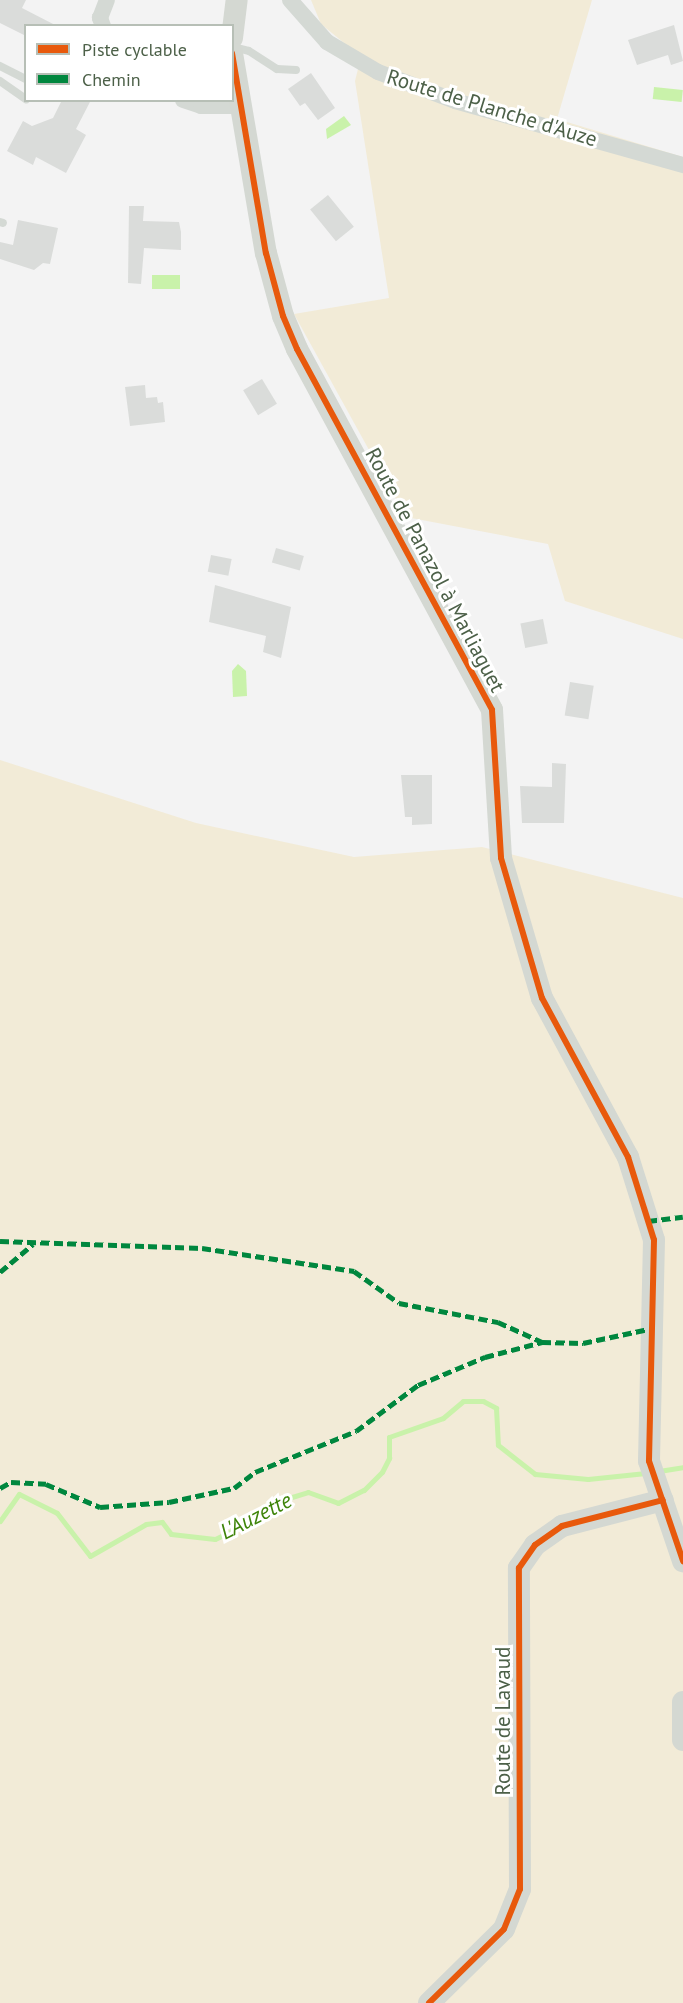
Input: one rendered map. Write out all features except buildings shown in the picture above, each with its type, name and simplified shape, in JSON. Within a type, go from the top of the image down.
[{"type":"street","points":[[102,24],[100,18],[107,0]]},
{"type":"street","points":[[234,24],[237,0]]},
{"type":"street","name":"Route de Planche d'Auze","points":[[290,0],[327,42],[378,72],[455,101],[683,165]]},
{"type":"street","name":"Route de Panazol à Marliaguet","points":[[234,68],[266,253],[284,316],[297,349],[492,710],[501,858],[542,998],[628,1157],[654,1240],[649,1461],[683,1561]]},
{"type":"street","points":[[189,102],[201,106],[239,106]]},
{"type":"street","name":"Route de Lavaud","points":[[429,2003],[504,1929],[520,1889],[519,1568],[535,1545],[562,1526],[659,1493]]},
{"type":"street","points":[[683,1702],[683,1740]]},
{"type":"lane","points":[[234,47],[249,51],[277,69],[296,70]]},
{"type":"lane","points":[[0,66],[24,78]]},
{"type":"lane","points":[[0,81],[24,99]]},
{"type":"shaded area","points":[[311,0],[592,0],[557,119],[683,157],[683,639],[565,601],[548,544],[406,517],[294,314],[389,298],[355,81],[361,57],[321,24]]},
{"type":"shaded area","points":[[654,87],[683,90],[682,102],[653,99]]},
{"type":"shaded area","points":[[344,116],[351,125],[327,139],[326,129]]},
{"type":"shaded area","points":[[152,275],[180,275],[180,289],[152,289]]},
{"type":"shaded area","points":[[238,664],[246,671],[247,696],[233,697],[232,671]]},
{"type":"shaded area","points":[[0,760],[196,823],[354,857],[482,847],[683,898],[683,2003],[0,2003]]},
{"type":"waterway","name":"L'Auzette","points":[[0,1521],[19,1494],[57,1513],[90,1556],[146,1524],[162,1522],[171,1534],[215,1539],[259,1518],[282,1500],[308,1492],[338,1503],[364,1490],[382,1472],[389,1458],[389,1437],[443,1418],[463,1401],[483,1401],[496,1408],[498,1445],[535,1474],[588,1479],[646,1473]]},
{"type":"waterway","name":"L'Auzette","points":[[659,1471],[683,1467]]},
{"type":"marked path","points":[[648,1221],[683,1217]]},
{"type":"marked path","points":[[0,1241],[202,1248],[354,1271],[399,1303],[498,1322],[542,1342]]},
{"type":"marked path","points":[[0,1272],[33,1244]]},
{"type":"marked path","points":[[0,1488],[11,1482],[46,1484],[100,1507],[169,1502],[234,1488],[255,1472],[356,1431],[418,1385],[485,1357],[542,1342],[583,1343],[649,1329]]},
{"type":"cycle path","points":[[234,65],[266,253],[283,316],[297,349],[492,710],[501,858],[542,998],[628,1157],[654,1240],[649,1461],[683,1561]]},
{"type":"cycle path","points":[[429,2003],[504,1929],[520,1889],[519,1568],[535,1545],[562,1526],[663,1500]]}]
